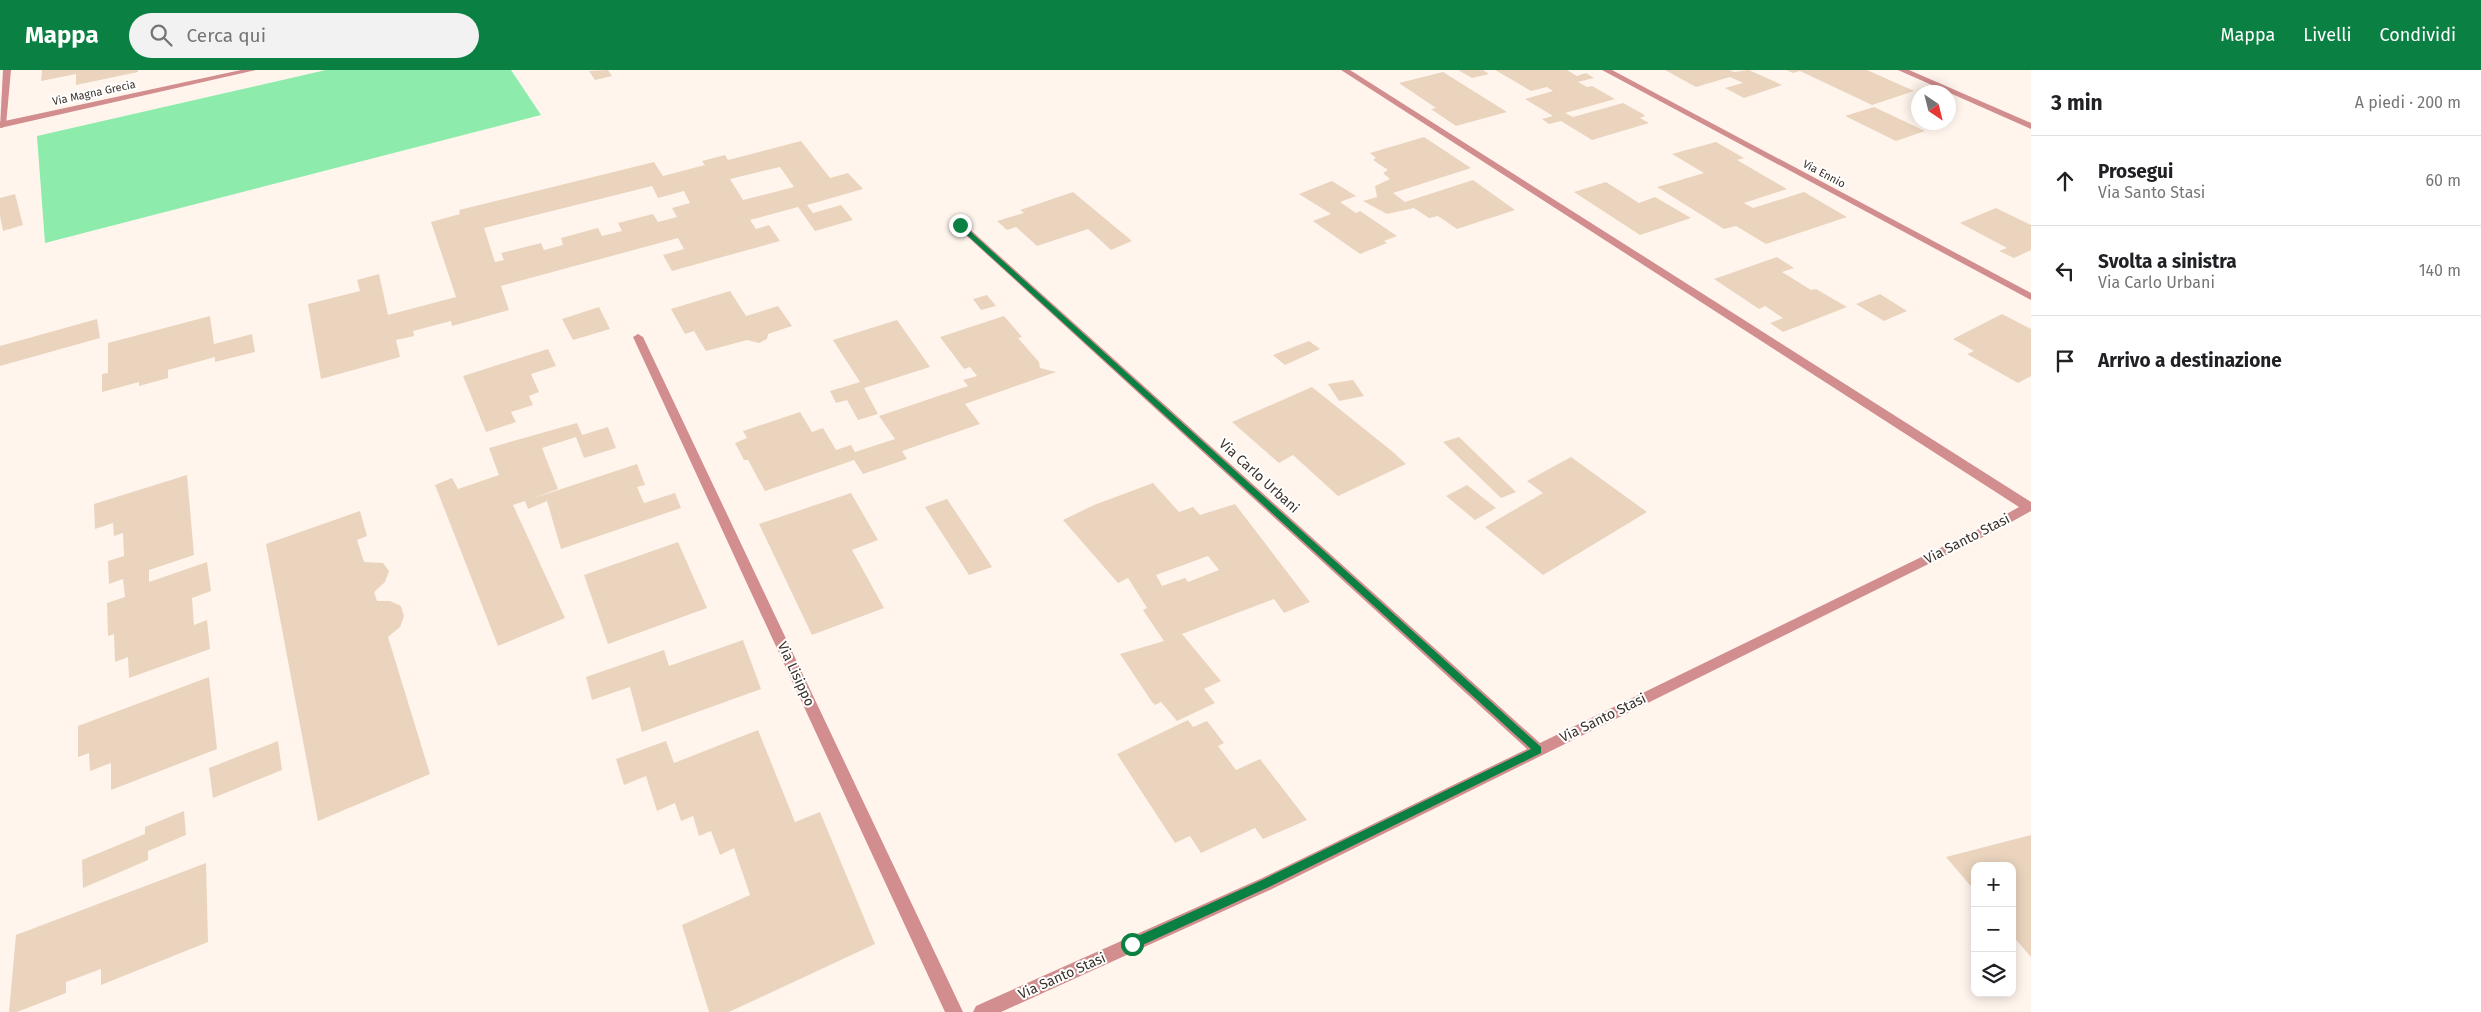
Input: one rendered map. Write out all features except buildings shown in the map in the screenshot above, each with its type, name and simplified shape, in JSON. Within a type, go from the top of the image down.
[{"type":"street","points":[[1,125],[6,70]]},
{"type":"street","name":"Via Magna Grecia","points":[[1,125],[252,70]]},
{"type":"street","points":[[1345,70],[2030,507]]},
{"type":"street","name":"Via Ennio","points":[[1606,70],[2031,297]]},
{"type":"street","points":[[1902,70],[2031,126]]},
{"type":"street","name":"Via Carlo Urbani","points":[[960,225],[1538,750]]},
{"type":"street","name":"Via Lisippo","points":[[638,336],[954,1012]]},
{"type":"street","name":"Via Santo Stasi","points":[[982,1012],[1266,884],[1991,528],[2030,507]]},
{"type":"green space","points":[[326,70],[511,70],[541,115],[45,243],[37,136]]},
{"type":"route","points":[[960,225],[1538,750],[1266,884],[1132,944]]}]
